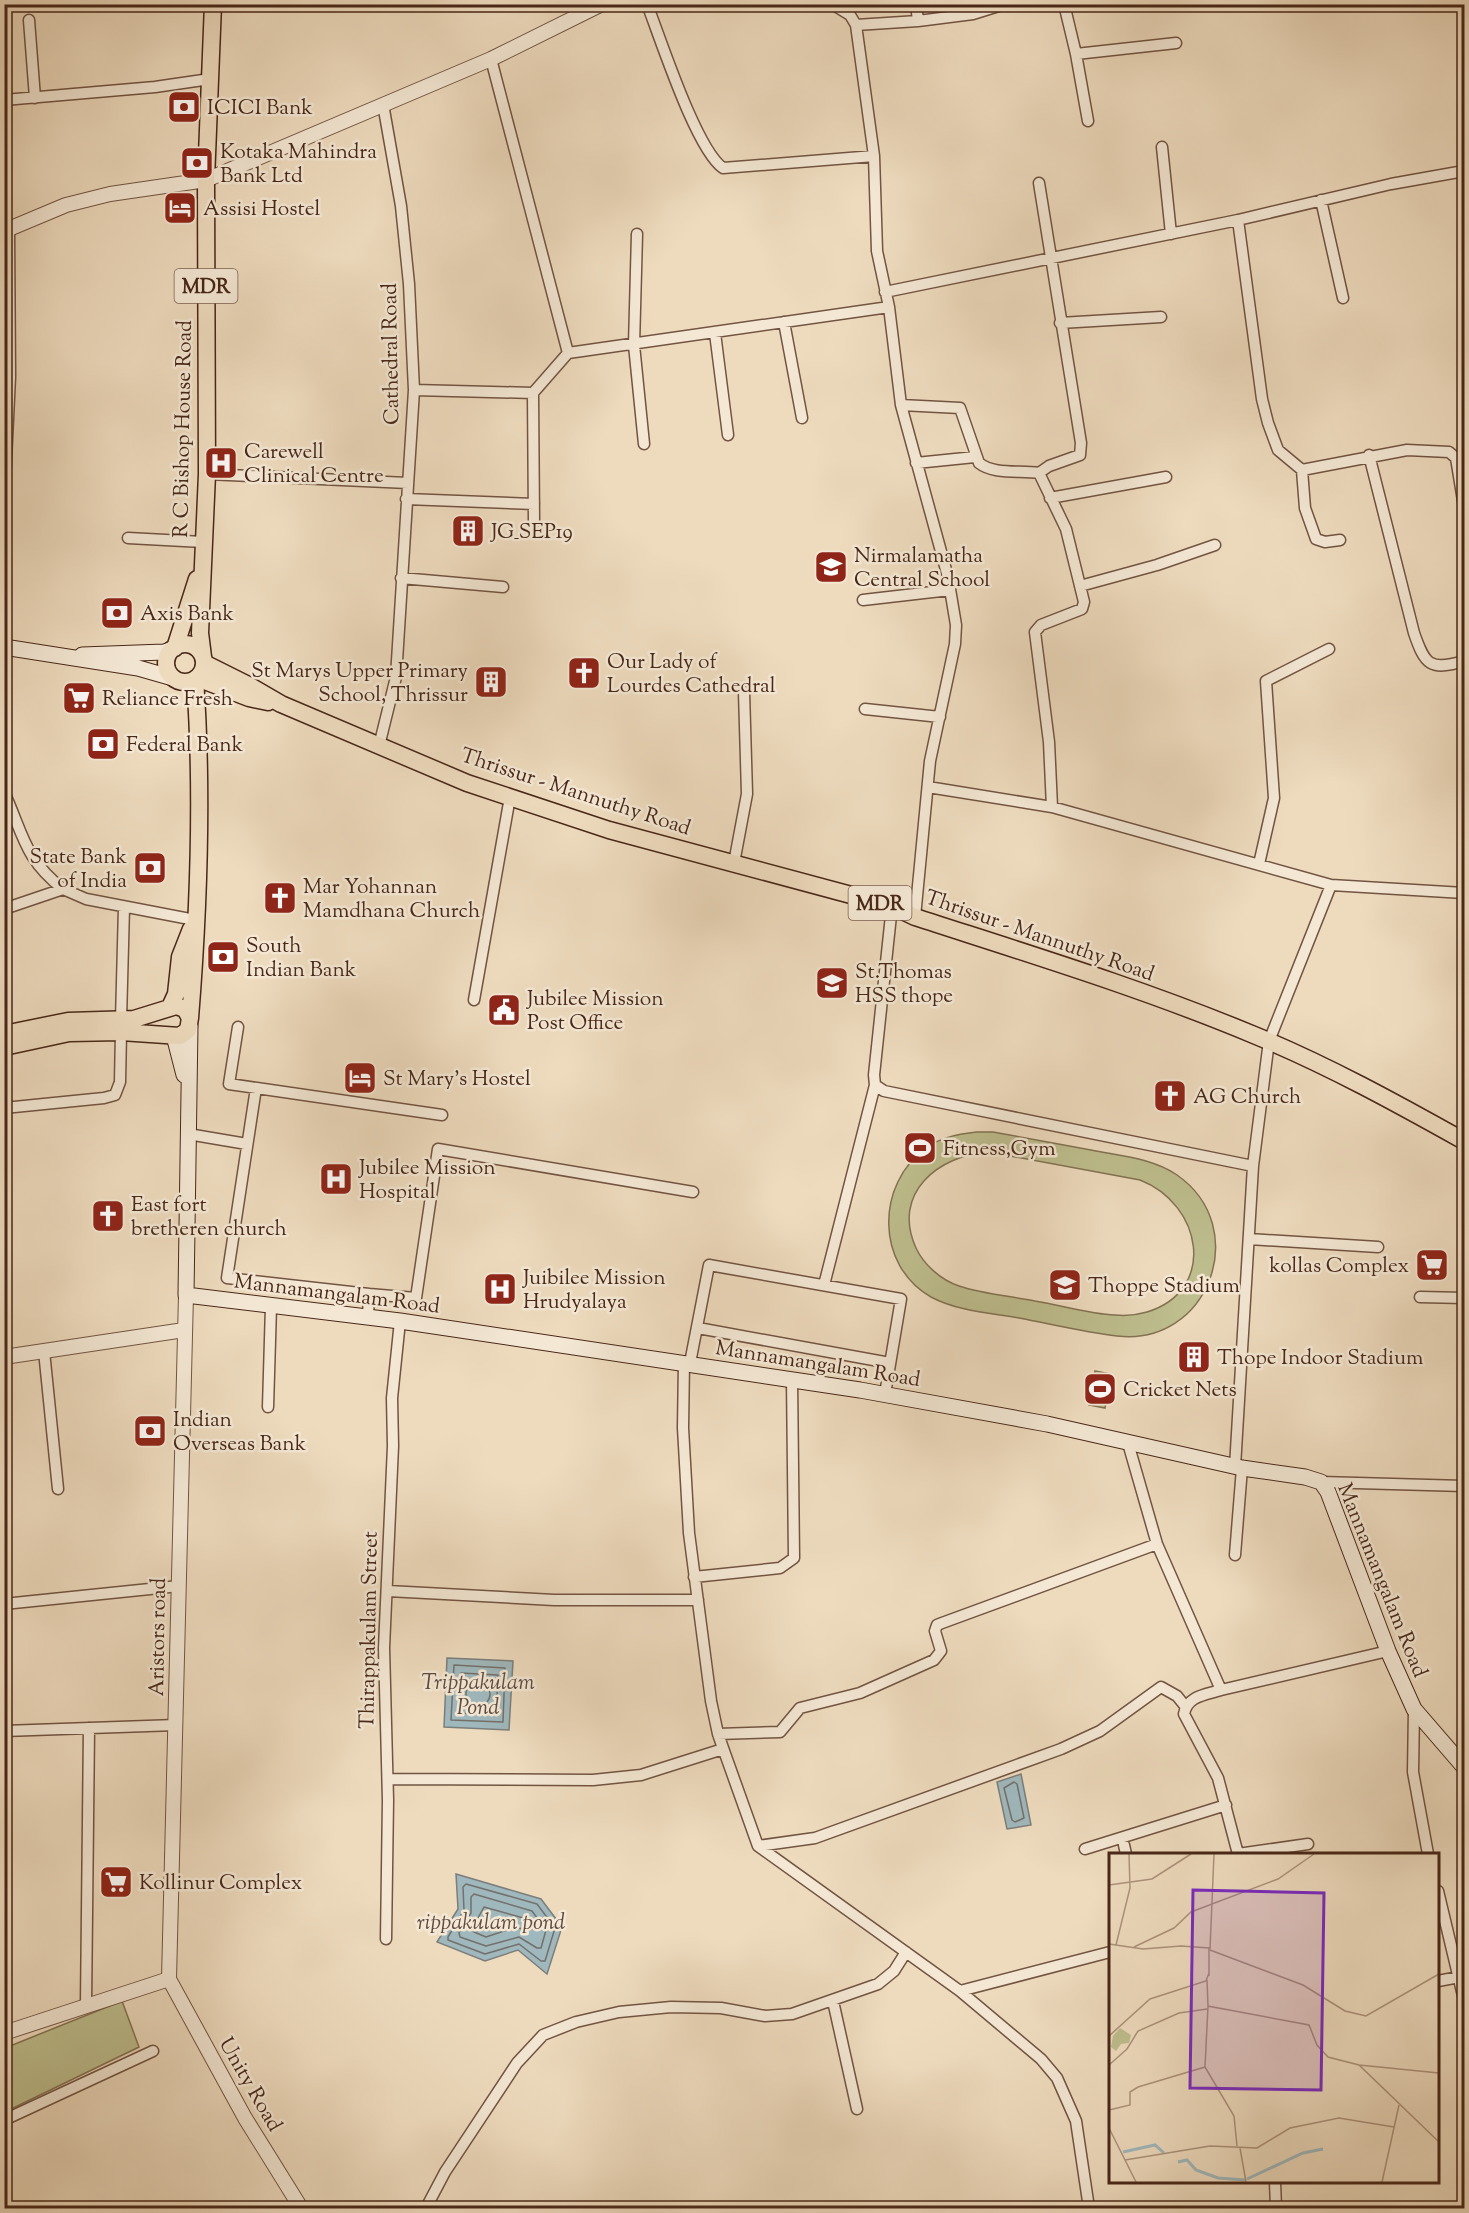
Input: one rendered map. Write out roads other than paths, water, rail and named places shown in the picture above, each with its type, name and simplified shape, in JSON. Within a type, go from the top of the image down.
[{"type":"main road","name":"R C Bishop House Road","points":[[201,567],[207,474],[206,180],[213,4]]},
{"type":"main road","points":[[192,673],[169,673],[167,660],[174,648],[201,567]]},
{"type":"main road","points":[[192,673],[200,633],[201,567]]},
{"type":"main road","points":[[174,648],[191,645],[200,746],[190,1022],[186,1295]]},
{"type":"main road","name":"MDR","points":[[4,646],[138,668],[192,673]]},
{"type":"main road","name":"MDR","points":[[64,657],[104,652],[164,652],[174,648]]},
{"type":"main road","name":"Thrissur - Mannuthy Road","points":[[192,673],[250,686],[280,704],[467,783],[609,830],[892,906],[915,917],[1122,985],[1269,1041],[1386,1097],[1464,1142]]},
{"type":"main road","points":[[189,1093],[172,1036],[161,1026],[160,1017],[176,994],[180,957],[195,920]]},
{"type":"main road","points":[[4,1034],[68,1021],[121,1026],[172,1036],[184,1033],[190,1022],[185,1009],[168,1008],[121,1026],[69,1033],[4,1047]]},
{"type":"main road","name":"Mannamangalam Road","points":[[186,1295],[400,1321],[792,1379],[1047,1424],[1238,1468],[1305,1477],[1321,1482],[1328,1491],[1388,1651],[1414,1708],[1464,1767]]},
{"type":"street","points":[[4,502],[10,377],[7,230],[66,205],[110,194],[206,180],[491,59],[602,4]]},
{"type":"street","points":[[647,4],[699,138],[713,161],[723,168],[874,156]]},
{"type":"street","points":[[832,4],[850,15],[856,25],[874,156],[877,251],[889,307],[902,405],[950,590],[956,624],[955,644],[930,761],[915,917]]},
{"type":"street","points":[[916,4],[918,21]]},
{"type":"street","points":[[856,25],[918,21],[973,14],[1005,4]]},
{"type":"street","points":[[1064,4],[1088,121]]},
{"type":"street","points":[[29,20],[35,98]]},
{"type":"street","points":[[1076,54],[1176,43]]},
{"type":"street","points":[[491,59],[568,353]]},
{"type":"street","points":[[4,100],[210,79]]},
{"type":"street","name":"Cathedral Road","points":[[379,746],[396,677],[414,390],[409,284],[401,206],[383,104]]},
{"type":"street","points":[[1162,147],[1171,234]]},
{"type":"street","points":[[885,292],[1238,220],[1391,184],[1464,171]]},
{"type":"street","points":[[902,405],[960,408],[975,457],[986,469],[1039,473],[1049,466],[1080,455],[1082,443],[1060,323],[1039,183]]},
{"type":"street","points":[[1321,200],[1343,298]]},
{"type":"street","points":[[1238,220],[1262,399],[1268,423],[1278,450],[1302,470],[1305,507],[1316,539],[1325,542],[1340,540]]},
{"type":"street","points":[[638,234],[634,345],[644,444]]},
{"type":"street","points":[[534,522],[533,393],[568,353],[889,307]]},
{"type":"street","points":[[1060,323],[1161,317]]},
{"type":"street","points":[[784,322],[802,418]]},
{"type":"street","points":[[715,333],[728,435]]},
{"type":"street","points":[[414,390],[533,393]]},
{"type":"street","points":[[1302,470],[1369,455],[1407,450],[1449,452],[1456,458],[1464,507]]},
{"type":"street","points":[[1369,455],[1414,633],[1423,658],[1434,666],[1446,666],[1464,661]]},
{"type":"street","points":[[916,463],[975,457]]},
{"type":"street","points":[[1039,473],[1066,529],[1084,602],[1082,609],[1041,625],[1035,632],[1049,742],[1052,807]]},
{"type":"street","points":[[207,474],[408,483]]},
{"type":"street","points":[[1050,498],[1166,477]]},
{"type":"street","points":[[406,499],[534,504]]},
{"type":"street","points":[[128,538],[203,542]]},
{"type":"street","points":[[1080,586],[1157,565],[1215,545]]},
{"type":"street","points":[[401,578],[503,586]]},
{"type":"street","points":[[863,600],[950,590]]},
{"type":"street","points":[[1259,864],[1274,798],[1266,681],[1329,649]]},
{"type":"street","points":[[734,863],[747,794],[744,692]]},
{"type":"street","points":[[865,709],[940,717]]},
{"type":"street","points":[[928,787],[1052,807],[1331,885],[1464,893]]},
{"type":"street","points":[[4,792],[26,847],[40,869],[63,889],[86,899],[195,920]]},
{"type":"street","points":[[474,1000],[510,797]]},
{"type":"street","points":[[1234,1555],[1253,1166],[1269,1041],[1331,885]]},
{"type":"street","points":[[4,909],[63,889]]},
{"type":"street","points":[[824,1285],[875,1085],[874,1075],[892,906]]},
{"type":"street","points":[[4,1108],[115,1095],[120,1082],[124,907]]},
{"type":"street","points":[[238,1028],[229,1084],[442,1114]]},
{"type":"street","points":[[875,1085],[884,1091],[1253,1166]]},
{"type":"street","points":[[256,1088],[227,1278],[416,1298],[438,1149],[693,1192]]},
{"type":"street","points":[[188,1134],[247,1144]]},
{"type":"street","points":[[1249,1239],[1378,1247]]},
{"type":"street","points":[[885,1395],[901,1299],[709,1265],[698,1328],[687,1363],[685,1467],[694,1577],[709,1692],[718,1734],[758,1846],[960,1991],[1041,2059],[1057,2078],[1076,2121],[1088,2184],[1089,2208]]},
{"type":"street","points":[[368,1317],[369,1294]]},
{"type":"street","name":"Aristors road","points":[[169,1979],[186,1295]]},
{"type":"street","points":[[1420,1297],[1464,1298]]},
{"type":"street","points":[[267,1407],[271,1306]]},
{"type":"street","name":"Thirappakulam Street","points":[[386,1939],[388,1779],[384,1648],[393,1446],[392,1398],[400,1321]]},
{"type":"street","points":[[698,1328],[890,1363]]},
{"type":"street","points":[[4,1357],[184,1330]]},
{"type":"street","points":[[44,1352],[58,1489]]},
{"type":"street","points":[[694,1577],[780,1568],[794,1558],[792,1379]]},
{"type":"street","points":[[1128,1443],[1157,1544],[1221,1690]]},
{"type":"street","points":[[1321,1482],[1464,1486]]},
{"type":"street","points":[[718,1734],[780,1732],[786,1728],[794,1712],[800,1708],[860,1693],[934,1660],[941,1651],[935,1631],[937,1625],[1157,1544]]},
{"type":"street","points":[[4,1604],[179,1586]]},
{"type":"street","points":[[388,1591],[586,1601],[698,1600]]},
{"type":"street","points":[[1238,1853],[1218,1779],[1184,1714],[1185,1706],[1192,1698],[1221,1690],[1388,1651]]},
{"type":"street","points":[[758,1846],[816,1838],[1061,1749],[1100,1731],[1161,1687],[1177,1696],[1185,1706]]},
{"type":"street","points":[[1414,1708],[1413,1772],[1428,1853]]},
{"type":"street","points":[[4,1731],[176,1725]]},
{"type":"street","points":[[86,2005],[89,1728]]},
{"type":"street","points":[[388,1779],[593,1780],[641,1775],[723,1749]]},
{"type":"street","points":[[1085,1849],[1226,1805]]},
{"type":"street","points":[[1245,1853],[1308,1844]]},
{"type":"street","points":[[1439,1898],[1464,2000]]},
{"type":"street","points":[[1439,1936],[1449,1934]]},
{"type":"street","points":[[426,2208],[445,2172],[517,2063],[543,2035],[576,2022],[619,2012],[671,2007],[722,2008],[765,2016],[792,2014],[878,1984],[894,1971],[906,1952]]},
{"type":"street","points":[[960,1991],[1109,1952]]},
{"type":"street","points":[[1439,1981],[1459,1977]]},
{"type":"street","points":[[4,2033],[169,1979]]},
{"type":"street","name":"Unity Road","points":[[169,1979],[245,2118],[301,2208]]},
{"type":"street","points":[[833,2001],[857,2109]]},
{"type":"street","points":[[4,2120],[153,2051]]},
{"type":"street","points":[[1275,2183],[1276,2208]]},
{"type":"water","name":"Trippakulam Pond","points":[[447,1658],[513,1661],[509,1730],[444,1727]]},
{"type":"water","points":[[1021,1774],[1031,1825],[1007,1829],[997,1782]]},
{"type":"water","name":"rippakulam pond","points":[[456,1874],[541,1899],[562,1927],[547,1974],[518,1950],[485,1961],[437,1942],[458,1909]]},
{"type":"place","name":"ICICI Bank","points":[[184,107]]},
{"type":"place","name":"Kotaka Mahindra Bank Ltd","points":[[197,163]]},
{"type":"place","name":"Assisi Hostel","points":[[180,208]]},
{"type":"place","name":"Carewell Clinical Centre","points":[[221,463]]},
{"type":"place","name":"JG_SEP19","points":[[468,531]]},
{"type":"place","name":"Nirmalamatha Central School","points":[[831,567]]},
{"type":"place","name":"Axis Bank","points":[[117,613]]},
{"type":"place","name":"Our Lady of Lourdes Cathedral","points":[[584,673]]},
{"type":"place","name":"St Marys Upper Primary School, Thrissur","points":[[491,682]]},
{"type":"place","name":"Reliance Fresh","points":[[79,698]]},
{"type":"place","name":"Federal Bank","points":[[103,744]]},
{"type":"place","name":"State Bank of India","points":[[150,868]]},
{"type":"place","name":"Mar Yohannan Mamdhana Church","points":[[280,898]]},
{"type":"place","name":"South Indian Bank","points":[[223,957]]},
{"type":"place","name":"St.Thomas HSS thope","points":[[832,983]]},
{"type":"place","name":"Jubilee Mission Post Office","points":[[504,1010]]},
{"type":"place","name":"St Mary's Hostel","points":[[360,1078]]},
{"type":"place","name":"AG Church","points":[[1170,1096]]},
{"type":"place","name":"Fitness,Gym","points":[[920,1148]]},
{"type":"place","name":"Jubilee Mission Hospital","points":[[336,1179]]},
{"type":"place","name":"East fort bretheren church","points":[[108,1216]]},
{"type":"place","name":"kollas Complex","points":[[1432,1265]]},
{"type":"place","name":"Thoppe Stadium","points":[[1065,1285]]},
{"type":"place","name":"Juibilee Mission Hrudyalaya","points":[[500,1289]]},
{"type":"place","name":"Thope Indoor Stadium","points":[[1194,1357]]},
{"type":"place","name":"Cricket Nets","points":[[1100,1389]]},
{"type":"place","name":"Indian Overseas Bank","points":[[150,1431]]},
{"type":"place","name":"Kollinur Complex","points":[[116,1882]]}]
